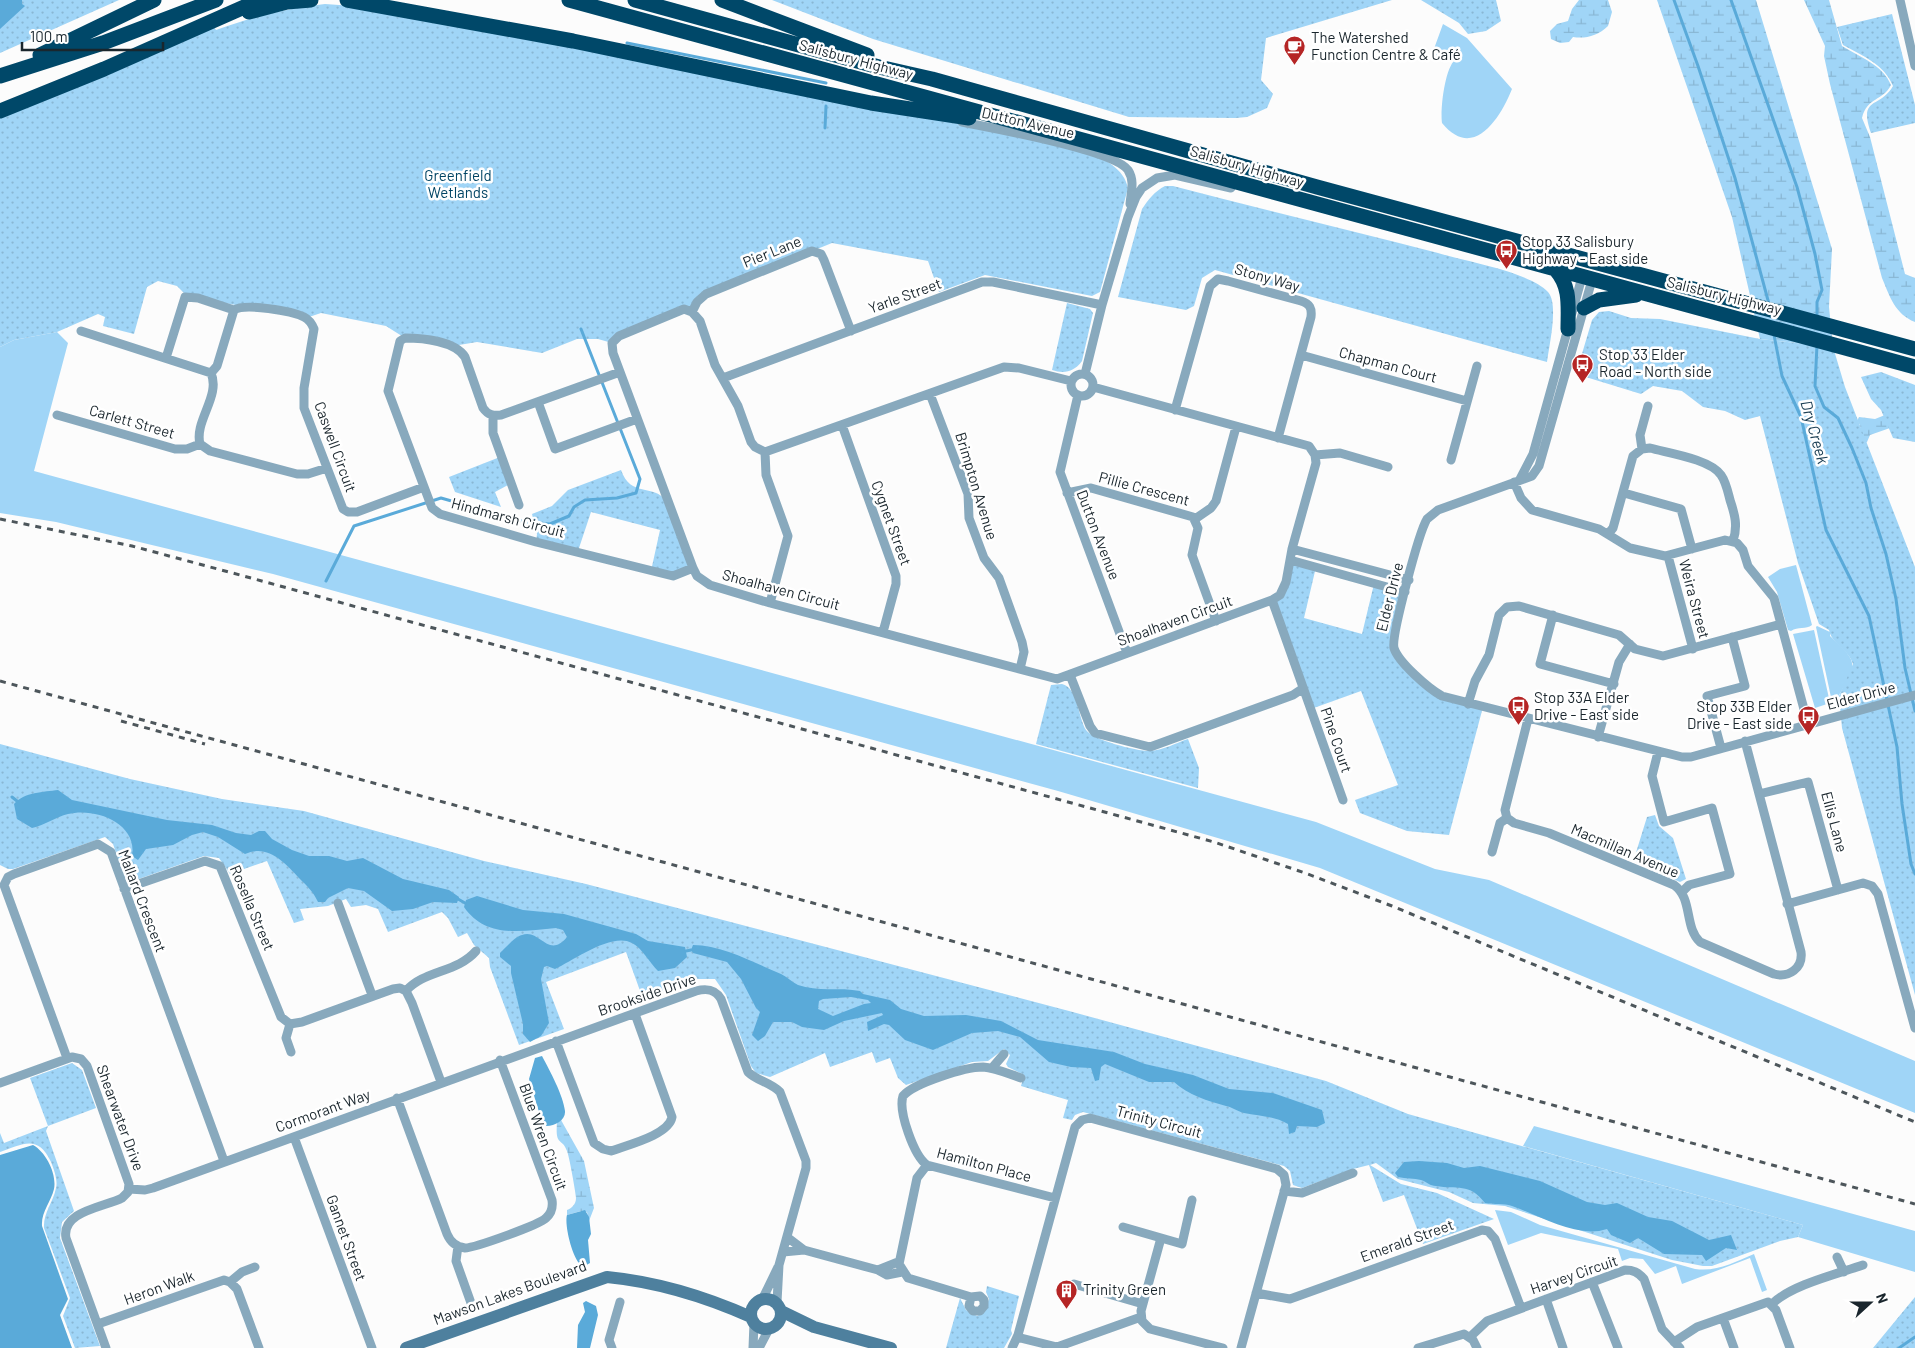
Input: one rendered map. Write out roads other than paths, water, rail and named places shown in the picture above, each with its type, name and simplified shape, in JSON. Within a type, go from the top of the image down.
[{"type":"highway","points":[[0,75],[154,0]]},
{"type":"highway","points":[[0,75],[103,43],[216,0]]},
{"type":"highway","points":[[0,111],[260,0]]},
{"type":"highway","points":[[211,22],[287,2],[311,0]]},
{"type":"highway","points":[[347,0],[573,41],[871,103],[1027,126]]},
{"type":"highway","name":"Salisbury Highway","points":[[569,0],[1645,294],[1720,305],[1849,330],[1915,349]]},
{"type":"highway","name":"Salisbury Highway","points":[[635,0],[879,67],[932,79],[1590,261],[1848,347],[1915,367]]},
{"type":"highway","points":[[722,0],[932,79]]},
{"type":"highway","points":[[1282,196],[1288,179]]},
{"type":"highway","points":[[1587,278],[1590,261]]},
{"type":"highway","points":[[1556,270],[1563,278],[1568,290],[1568,329]]},
{"type":"highway","points":[[1584,308],[1605,298],[1645,294]]},
{"type":"street","points":[[1900,0],[1915,66]]},
{"type":"street","name":"Dutton Avenue","points":[[871,103],[1020,134],[1123,165],[1132,180],[1128,217]]},
{"type":"street","name":"Dutton Avenue","points":[[1085,374],[1102,305],[1128,217],[1142,188],[1151,180],[1168,175],[1256,194],[1282,196]]},
{"type":"street","name":"Pier Lane","points":[[692,312],[697,302],[706,294],[812,251],[821,254],[824,260],[851,331]]},
{"type":"street","points":[[1587,278],[1568,329],[1533,454],[1517,480],[1520,496],[1532,510],[1599,529],[1630,548],[1659,556],[1668,556],[1725,540],[1733,541],[1740,546],[1748,566],[1772,595],[1808,724]]},
{"type":"street","name":"Elder Drive","points":[[1587,278],[1584,308],[1543,458],[1532,476],[1517,480],[1432,514],[1424,525],[1392,638],[1394,650],[1431,690],[1442,696],[1682,757],[1691,757],[1915,695]]},
{"type":"street","name":"Stony Way","points":[[1175,410],[1208,291],[1212,283],[1218,279],[1309,305],[1312,310],[1312,318],[1278,438]]},
{"type":"street","name":"Yarle Street","points":[[723,378],[982,282],[993,282],[1102,305]]},
{"type":"street","points":[[166,358],[185,297],[198,298],[234,310],[217,366],[211,373],[213,386],[199,432],[200,444],[210,451],[297,474],[308,474],[327,468]]},
{"type":"street","name":"Caswell Circuit","points":[[234,310],[246,306],[299,315],[312,324],[314,333],[303,401],[306,414],[341,505],[348,512],[357,512],[425,492]]},
{"type":"street","name":"Shoalhaven Circuit","points":[[692,312],[684,308],[619,336],[612,343],[620,372],[693,568],[698,576],[710,585],[770,603],[1057,679],[1272,600]]},
{"type":"street","points":[[692,312],[700,321],[713,360],[738,406],[750,442],[765,452],[1009,366],[1071,381]]},
{"type":"street","points":[[81,331],[211,373]]},
{"type":"street","name":"Hindmarsh Circuit","points":[[493,416],[487,414],[483,408],[461,350],[453,346],[411,338],[400,341],[388,391],[432,508],[440,514],[536,542],[673,576],[693,568]]},
{"type":"street","name":"Chapman Court","points":[[1301,355],[1467,401]]},
{"type":"street","points":[[1451,460],[1476,366]]},
{"type":"street","points":[[519,504],[493,433],[493,416],[501,415],[620,372]]},
{"type":"street","points":[[1071,381],[1078,374],[1085,374],[1091,379],[1093,388]]},
{"type":"street","points":[[1071,381],[1072,391],[1078,395],[1088,394],[1093,388]]},
{"type":"street","points":[[1093,388],[1309,446],[1315,455],[1316,463],[1292,549],[1286,582],[1280,595],[1272,600]]},
{"type":"street","name":"Brimpton Avenue","points":[[930,394],[968,494],[969,518],[984,558],[998,578],[1022,642],[1024,652],[1020,669]]},
{"type":"street","name":"Dutton Avenue","points":[[1078,395],[1060,472],[1128,653]]},
{"type":"street","points":[[538,402],[554,449],[637,419]]},
{"type":"street","points":[[1642,448],[1640,435],[1648,406]]},
{"type":"street","name":"Carlett Street","points":[[57,415],[175,449],[187,449],[200,444]]},
{"type":"street","name":"Cygnet Street","points":[[842,426],[896,576],[896,584],[883,632]]},
{"type":"street","points":[[1195,519],[1211,508],[1216,501],[1236,427]]},
{"type":"street","points":[[1608,534],[1613,528],[1633,456],[1642,448],[1650,448],[1705,463],[1718,471],[1724,482],[1736,521],[1733,541]]},
{"type":"street","points":[[765,452],[766,475],[788,536],[770,603]]},
{"type":"street","points":[[1315,455],[1340,453],[1388,467]]},
{"type":"street","name":"Pillie Crescent","points":[[1067,493],[1084,488],[1096,488],[1188,514],[1195,519],[1198,528],[1192,555],[1216,621]]},
{"type":"street","points":[[1624,493],[1681,509],[1692,549]]},
{"type":"street","points":[[1292,549],[1409,580]]},
{"type":"street","name":"Weira Street","points":[[1668,556],[1693,649]]},
{"type":"street","points":[[1290,560],[1405,592]]},
{"type":"street","name":"Pine Court","points":[[1272,600],[1303,685],[1302,689],[1343,800]]},
{"type":"street","points":[[1468,704],[1473,684],[1489,655],[1502,610],[1507,607],[1519,606],[1619,634],[1639,651],[1659,656],[1693,649],[1781,624]]},
{"type":"street","points":[[1552,615],[1540,664],[1614,684]]},
{"type":"street","points":[[1721,748],[1708,696],[1745,686],[1732,637]]},
{"type":"street","points":[[1598,737],[1619,662],[1630,644]]},
{"type":"street","points":[[1070,675],[1090,726],[1095,733],[1150,747],[1293,695],[1302,689]]},
{"type":"street","points":[[1492,852],[1500,823],[1507,818],[1505,810],[1528,719]]},
{"type":"street","name":"Macmillan Avenue","points":[[1507,818],[1514,823],[1549,833],[1674,885],[1682,892],[1695,935],[1700,942],[1778,975],[1797,969],[1802,959],[1744,741]]},
{"type":"street","points":[[1658,752],[1652,776],[1664,822],[1712,808],[1730,874],[1689,885],[1682,892]]},
{"type":"street","name":"Ellis Lane","points":[[1759,794],[1808,782],[1838,890]]},
{"type":"street","name":"Mallard Crescent","points":[[7,878],[98,844],[110,852],[224,1162]]},
{"type":"street","name":"Rosella Street","points":[[124,890],[205,861],[220,866],[281,1017],[290,1024]]},
{"type":"street","points":[[0,871],[7,878],[4,885],[5,893],[67,1058],[0,1083]]},
{"type":"street","points":[[1787,904],[1863,883],[1872,886],[1878,894],[1915,1028]]},
{"type":"street","points":[[338,903],[372,995]]},
{"type":"street","points":[[406,992],[419,979],[465,962],[476,951]]},
{"type":"street","points":[[291,1052],[286,1038],[290,1024],[302,1022],[372,995],[396,988],[406,992],[412,1003],[441,1082]]},
{"type":"street","name":"Brookside Drive","points":[[525,1051],[705,989],[713,990],[720,996],[746,1068],[755,1078],[773,1085],[780,1092],[806,1160],[806,1168],[779,1265],[759,1301]]},
{"type":"street","points":[[556,1041],[594,1143],[603,1149],[611,1151],[664,1131],[671,1123],[672,1117],[636,1014]]},
{"type":"street","name":"Cormorant Way","points":[[129,1189],[145,1190],[153,1188],[525,1051]]},
{"type":"street","points":[[992,1068],[1004,1054]]},
{"type":"street","name":"Shearwater Drive","points":[[67,1058],[76,1057],[86,1064],[128,1180],[129,1189],[122,1198],[72,1218],[66,1228],[66,1238],[106,1348]]},
{"type":"street","name":"Blue Wren Circuit","points":[[458,1246],[472,1247],[542,1221],[551,1212],[552,1200],[500,1060]]},
{"type":"street","name":"Hamilton Place","points":[[1021,1078],[992,1068],[970,1068],[911,1088],[902,1096],[901,1108],[917,1154],[927,1165],[1055,1198]]},
{"type":"street","points":[[397,1098],[448,1237],[458,1246],[456,1261],[471,1303]]},
{"type":"street","name":"Trinity Circuit","points":[[1012,1348],[1017,1337],[1075,1127],[1082,1120],[1090,1118],[1278,1169],[1286,1180],[1284,1191]]},
{"type":"street","name":"Gannet Street","points":[[294,1137],[372,1348]]},
{"type":"street","points":[[927,1165],[917,1178],[898,1262],[902,1272],[908,1278],[971,1297]]},
{"type":"street","points":[[1241,1348],[1284,1191],[1302,1193],[1353,1173]]},
{"type":"street","points":[[1123,1227],[1182,1244],[1192,1200]]},
{"type":"street","name":"Emerald Street","points":[[1256,1293],[1290,1299],[1482,1230],[1488,1231],[1495,1239],[1521,1308]]},
{"type":"street","points":[[787,1237],[804,1250]]},
{"type":"street","points":[[1161,1238],[1143,1304],[1141,1317],[1145,1325],[1223,1348]]},
{"type":"street","points":[[783,1252],[804,1250],[887,1274],[902,1272]]},
{"type":"street","points":[[1837,1257],[1844,1272]]},
{"type":"street","points":[[878,1270],[898,1262]]},
{"type":"street","name":"Brookside Drive","points":[[779,1265],[779,1306]]},
{"type":"street","points":[[1772,1304],[1779,1296],[1863,1265]]},
{"type":"street","name":"Heron Walk","points":[[98,1324],[219,1281],[230,1282],[242,1272],[255,1267]]},
{"type":"street","name":"Harvey Circuit","points":[[1470,1337],[1483,1323],[1625,1270],[1640,1274],[1644,1279],[1662,1329],[1677,1345]]},
{"type":"street","name":"Mawson Lakes Boulevard","points":[[406,1348],[576,1286],[607,1277],[642,1280],[714,1300],[753,1320],[761,1328],[773,1326]]},
{"type":"street","points":[[230,1282],[237,1289],[259,1348]]},
{"type":"street","points":[[1592,1282],[1618,1348]]},
{"type":"street","points":[[1074,1284],[1143,1304]]},
{"type":"street","points":[[1546,1299],[1563,1348]]},
{"type":"street","name":"Mawson Lakes Boulevard","points":[[714,1300],[759,1301],[779,1306]]},
{"type":"street","points":[[753,1348],[753,1320],[759,1301]]},
{"type":"street","points":[[612,1348],[610,1340],[620,1302]]},
{"type":"street","points":[[1677,1345],[1692,1330],[1768,1302],[1772,1304]]},
{"type":"street","points":[[1772,1304],[1790,1348]]},
{"type":"street","points":[[759,1348],[773,1326],[779,1306],[814,1327]]},
{"type":"street","points":[[1017,1337],[1057,1347],[1141,1317]]},
{"type":"street","points":[[1723,1318],[1734,1348]]},
{"type":"street","points":[[773,1326],[814,1327],[891,1348]]},
{"type":"street","points":[[1418,1348],[1459,1334],[1470,1337],[1477,1348]]},
{"type":"waterway","name":"Dry Creek","points":[[1674,0],[1735,178],[1769,304]]},
{"type":"waterway","name":"Dry Creek","points":[[1731,0],[1797,187],[1815,254],[1822,290],[1817,302],[1817,318]]},
{"type":"waterway","points":[[627,43],[826,83]]},
{"type":"waterway","points":[[825,128],[826,106]]},
{"type":"waterway","points":[[326,581],[354,526],[441,498],[525,522],[550,524],[569,516],[574,507],[585,500],[617,498],[636,493],[640,479],[581,329]]},
{"type":"waterway","name":"Dry Creek","points":[[1774,335],[1782,376],[1801,417],[1826,530],[1869,616],[1897,747],[1902,804],[1911,864],[1915,874]]},
{"type":"waterway","name":"Dry Creek","points":[[1817,345],[1815,386],[1824,407],[1838,418],[1852,448],[1866,483],[1871,508],[1886,554],[1896,599],[1905,668],[1915,711]]},
{"type":"waterway","points":[[12,797],[17,801]]},
{"type":"waterway","points":[[458,899],[465,903]]},
{"type":"waterway","points":[[686,951],[691,950]]},
{"type":"waterway","name":"Dry Creek","points":[[1899,1348],[1915,1337]]},
{"type":"railway","points":[[0,519],[132,546],[1214,842],[1305,873],[1392,906],[1915,1122]]},
{"type":"railway","points":[[0,681],[1915,1204]]},
{"type":"railway","points":[[121,721],[205,744]]},
{"type":"place","name":"The Watershed Function Centre & Café","points":[[1295,66]]},
{"type":"place","name":"Stop 33 Salisbury Highway - East side","points":[[1506,270]]},
{"type":"place","name":"Stop 33 Elder Road - North side","points":[[1583,383]]},
{"type":"place","name":"Stop 33A Elder Drive - East side","points":[[1518,726]]},
{"type":"place","name":"Stop 33B Elder Drive - East side","points":[[1808,735]]},
{"type":"place","name":"Trinity Green","points":[[1067,1309]]},
{"type":"park label","name":"Greenfield Wetlands","points":[[458,184]]}]
